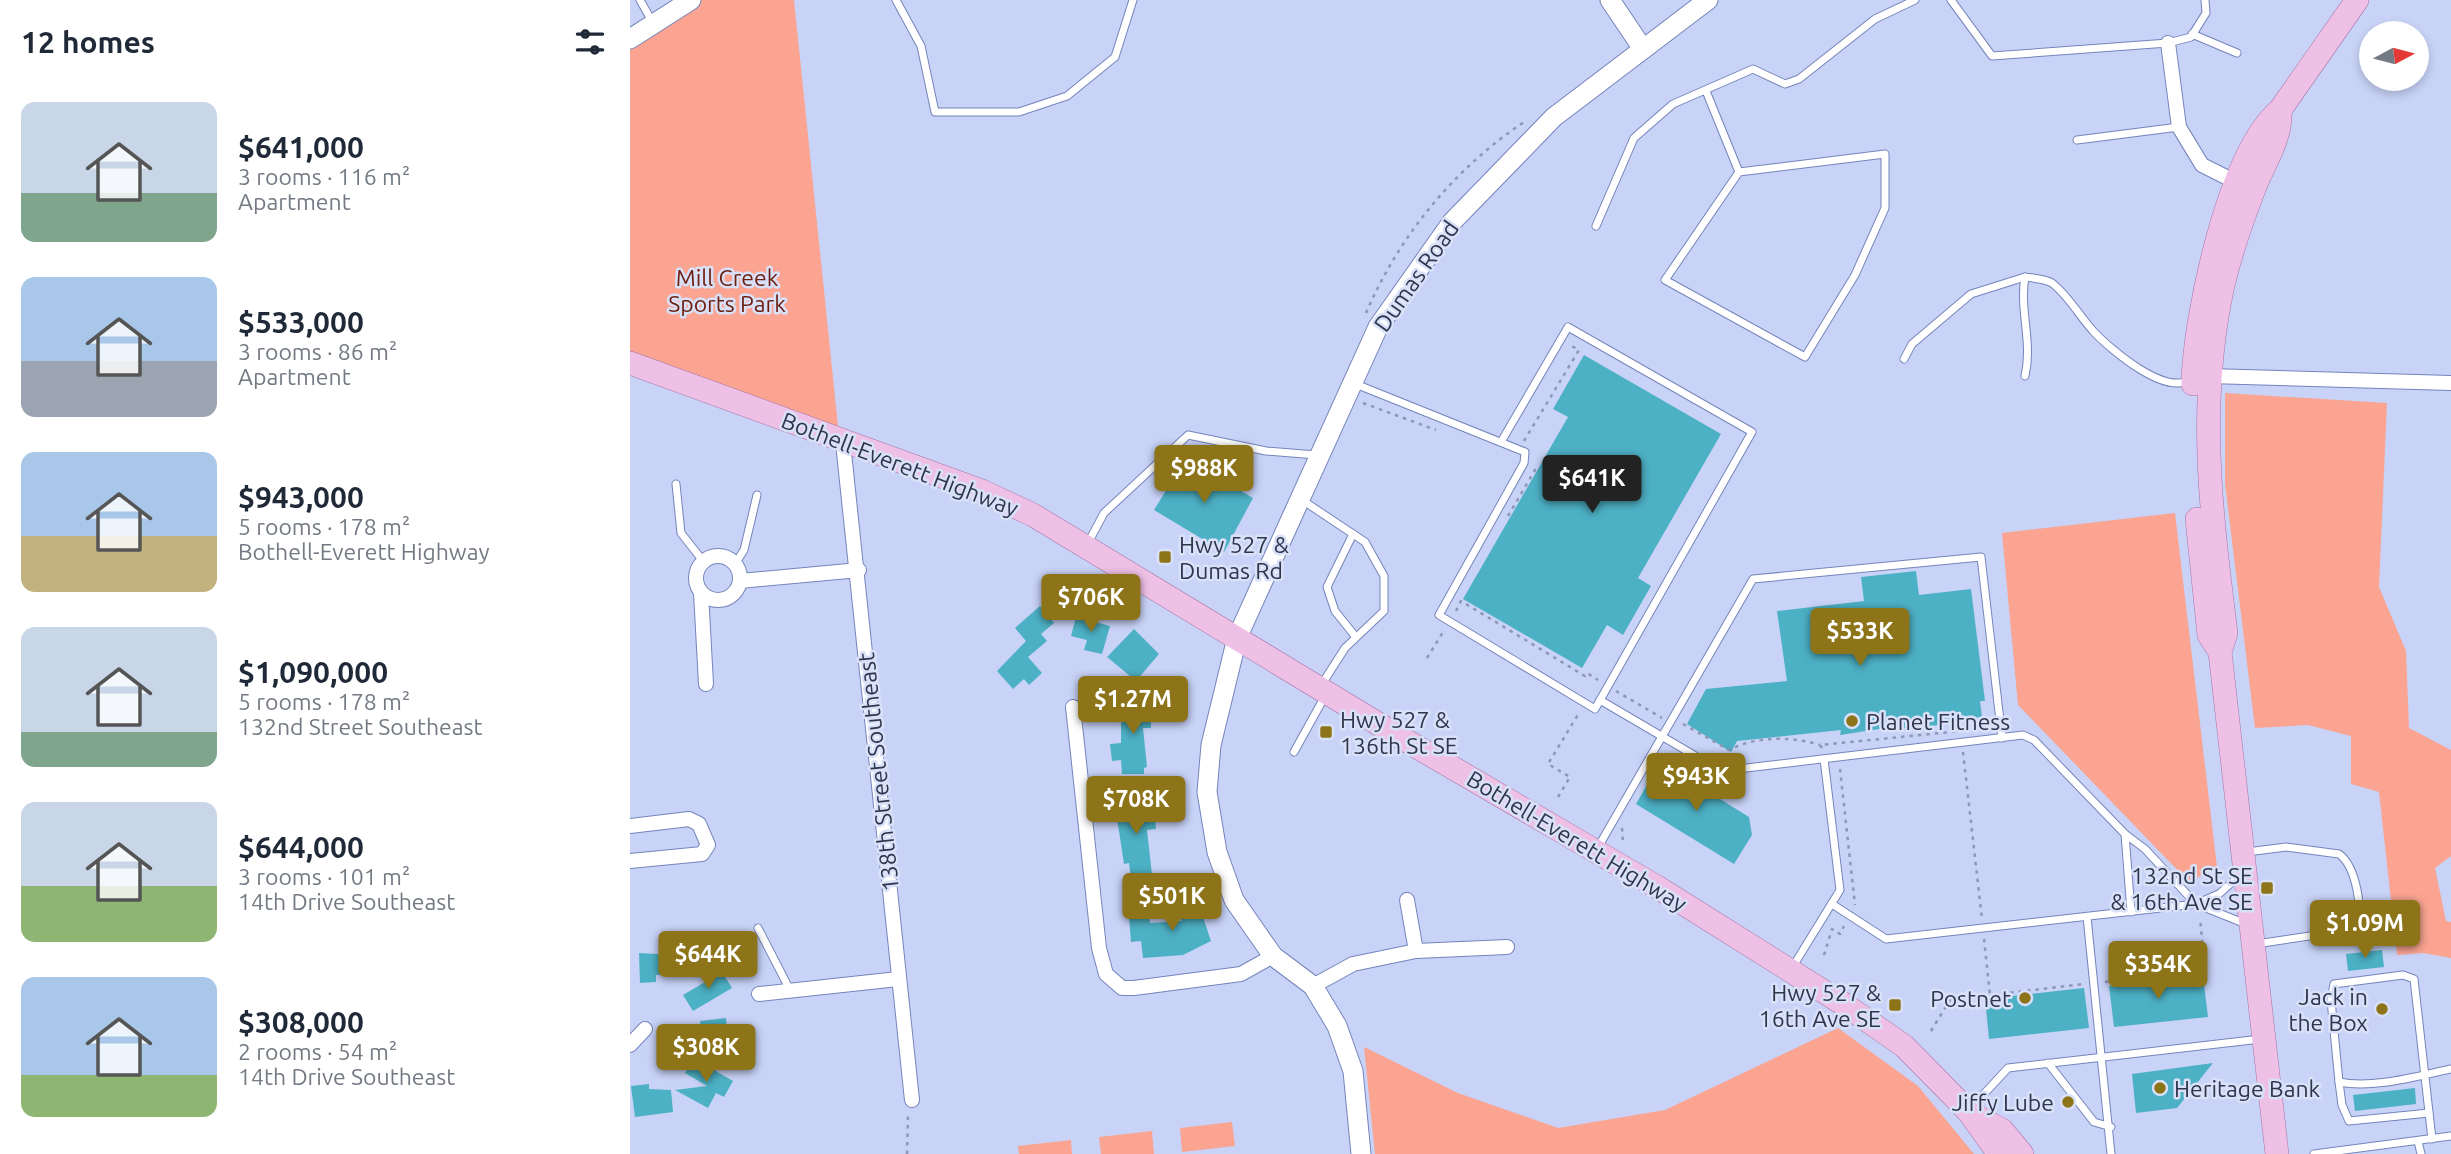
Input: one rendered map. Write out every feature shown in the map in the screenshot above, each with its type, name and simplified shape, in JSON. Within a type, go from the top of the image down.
[{"type":"main road","points":[[2277,1154],[2220,652],[2209,635],[2192,453],[2207,286],[2221,230],[2238,183],[2266,122],[2280,110],[2357,0]]},
{"type":"main road","points":[[2201,376],[2224,284],[2254,189],[2281,128],[2280,110]]},
{"type":"main road","name":"Bothell-Everett Highway","points":[[630,363],[843,443],[982,491],[1033,514],[1790,970],[1904,1046],[1968,1111],[1999,1154]]},
{"type":"main road","name":"Bothell-Everett Highway","points":[[1968,1111],[2002,1130],[2022,1154]]},
{"type":"street","points":[[630,39],[691,0]]},
{"type":"street","points":[[1610,0],[1643,49]]},
{"type":"street","name":"Dumas Road","points":[[1313,986],[1273,956],[1234,901],[1217,852],[1207,792],[1211,745],[1237,638],[1378,327],[1452,222],[1554,117],[1708,0]]},
{"type":"street","points":[[2168,43],[2179,127],[2202,165],[2238,183]]},
{"type":"street","points":[[2201,376],[2451,383]]},
{"type":"street","name":"138th Street Southeast","points":[[843,443],[859,570],[912,1100]]},
{"type":"street","points":[[706,684],[701,593],[695,579],[703,561],[719,555],[735,564],[740,581]]},
{"type":"street","points":[[701,593],[713,600],[727,598],[740,581],[859,570]]},
{"type":"street","points":[[1073,707],[1099,948],[1106,974],[1122,988],[1134,988],[1241,974],[1273,956]]},
{"type":"street","points":[[630,826],[689,819],[699,824],[708,845],[702,855],[630,861]]},
{"type":"street","points":[[1406,900],[1416,951]]},
{"type":"street","points":[[1361,1154],[1353,1071],[1337,1026],[1313,986],[1353,964],[1416,951],[1507,947]]},
{"type":"street","points":[[759,994],[898,979]]},
{"type":"street","points":[[630,1045],[645,1029]]},
{"type":"lane","points":[[640,0],[653,24]]},
{"type":"lane","points":[[896,0],[921,46],[935,112],[981,113],[1018,112],[1067,96],[1115,57],[1133,0]]},
{"type":"lane","points":[[1596,226],[1634,138],[1673,104],[1753,69],[1785,84],[1799,79],[1875,19],[1915,0]]},
{"type":"lane","points":[[1951,0],[1992,56],[2168,43],[2192,34],[2206,13],[2205,0]]},
{"type":"lane","points":[[2192,34],[2237,53]]},
{"type":"lane","points":[[1706,91],[1739,172]]},
{"type":"lane","points":[[2077,140],[2179,127]]},
{"type":"lane","points":[[1885,155],[1885,208],[1855,275],[1805,357],[1665,279],[1739,172],[1885,155]]},
{"type":"lane","points":[[1905,359],[1912,344],[1971,294],[2025,277],[2050,282],[2095,333],[2142,371],[2166,382],[2186,382],[2201,376]]},
{"type":"lane","points":[[2025,277],[2021,299],[2027,326],[2028,362],[2025,376]]},
{"type":"lane","points":[[1352,382],[1501,442],[1519,448],[1527,457],[1440,615],[1595,709],[1752,432],[1571,328],[1564,329],[1501,442]]},
{"type":"lane","points":[[1086,546],[1104,513],[1188,435],[1266,452],[1318,455]]},
{"type":"lane","points":[[676,484],[681,533],[703,561]]},
{"type":"lane","points":[[735,564],[744,550],[757,495]]},
{"type":"lane","points":[[1294,752],[1323,690],[1356,636],[1384,611],[1384,576],[1365,542],[1299,497]]},
{"type":"lane","points":[[1353,534],[1327,587],[1335,611],[1356,636]]},
{"type":"lane","points":[[1595,852],[1753,579],[1981,557],[2002,738]]},
{"type":"lane","points":[[1600,700],[1721,771],[2023,735],[2034,740],[2125,834],[2145,849],[2196,904],[2252,936],[2356,929],[2359,923],[2351,868],[2339,854],[2286,847],[2244,862],[2219,894],[2196,904],[1886,939],[1832,904]]},
{"type":"lane","points":[[1790,970],[1840,890],[1828,758]]},
{"type":"lane","points":[[2125,834],[2132,912]]},
{"type":"lane","points":[[2087,917],[2111,1127],[2111,1154]]},
{"type":"lane","points":[[758,928],[790,991]]},
{"type":"lane","points":[[2429,1113],[2349,1121],[2342,1105],[2339,1082],[2331,1000],[2334,984],[2403,975],[2414,979],[2432,1139]]},
{"type":"lane","points":[[1968,1111],[2008,1068],[2263,1039]]},
{"type":"lane","points":[[2048,1063],[2094,1122],[2111,1127]]},
{"type":"lane","points":[[2339,1082],[2353,1085],[2451,1069]]},
{"type":"lane","points":[[2314,1154],[2451,1136]]},
{"type":"lane","points":[[2418,1141],[2421,1154]]},
{"type":"path","points":[[1519,448],[1578,350],[1559,338]]},
{"type":"path","points":[[1362,402],[1436,430]]},
{"type":"path","points":[[1508,517],[1535,470],[1524,463]]},
{"type":"path","points":[[1427,658],[1461,599],[1671,723]]},
{"type":"path","points":[[1559,797],[1570,777],[1548,764],[1584,703]]},
{"type":"path","points":[[1824,955],[1832,929],[1840,934],[1855,907],[1840,769],[1819,745],[1961,729],[1990,995]]},
{"type":"path","points":[[1931,1031],[1950,1000],[2205,970],[2199,918],[2207,917]]},
{"type":"path","points":[[907,1154],[912,1100]]},
{"type":"green space","name":"Mill Creek Sports Park","points":[[699,0],[794,0],[839,436],[630,357],[630,47]]},
{"type":"green space","points":[[2225,393],[2387,403],[2379,587],[2406,651],[2409,728],[2451,750],[2451,856],[2435,868],[2446,921],[2451,922],[2451,958],[2423,953],[2397,955],[2379,792],[2351,784],[2351,736],[2308,725],[2255,728],[2225,484]]},
{"type":"green space","points":[[2175,513],[2217,867],[2189,882],[2018,705],[2002,533]]},
{"type":"green space","points":[[1838,1028],[1918,1086],[1974,1154],[1375,1154],[1364,1047],[1458,1093],[1558,1128],[1665,1110]]},
{"type":"green space","points":[[1232,1122],[1235,1146],[1182,1152],[1180,1128]]},
{"type":"green space","points":[[1152,1131],[1154,1154],[1101,1154],[1099,1137]]},
{"type":"green space","points":[[1071,1140],[1072,1154],[1019,1154],[1018,1146]]},
{"type":"building","points":[[1584,355],[1721,434],[1638,578],[1651,586],[1623,635],[1607,625],[1582,668],[1463,599],[1568,417],[1553,409]]},
{"type":"building","points":[[1186,458],[1253,498],[1224,552],[1154,510]]},
{"type":"building","points":[[1916,571],[1919,595],[1971,589],[1985,701],[1980,701],[1982,717],[1949,720],[1950,723],[1913,729],[1892,727],[1840,735],[1841,730],[1737,741],[1731,752],[1687,724],[1706,689],[1787,681],[1777,611],[1864,601],[1861,577]]},
{"type":"building","points":[[1040,606],[1054,623],[1041,634],[1047,641],[1028,657],[1042,673],[1029,685],[1024,679],[1013,689],[997,671],[1026,641],[1015,628]]},
{"type":"building","points":[[1076,617],[1110,626],[1102,654],[1084,650],[1087,640],[1071,636]]},
{"type":"building","points":[[1134,629],[1159,654],[1136,681],[1107,657]]},
{"type":"building","points":[[1127,695],[1150,695],[1151,728],[1143,728],[1147,767],[1144,768],[1144,774],[1122,774],[1121,760],[1112,761],[1110,744],[1121,743],[1121,713],[1127,713]]},
{"type":"building","points":[[1660,762],[1749,817],[1752,835],[1734,864],[1636,804]]},
{"type":"building","points":[[1144,796],[1146,812],[1154,811],[1156,829],[1147,830],[1152,875],[1131,878],[1129,863],[1124,864],[1117,818],[1125,814],[1123,798]]},
{"type":"building","points":[[1201,900],[1209,915],[1203,917],[1211,941],[1183,955],[1143,958],[1141,941],[1131,942],[1129,917],[1149,915],[1150,923],[1182,921],[1177,912]]},
{"type":"building","points":[[2382,950],[2384,967],[2348,971],[2346,954]]},
{"type":"building","points":[[639,953],[674,955],[675,975],[656,975],[656,982],[640,983]]},
{"type":"building","points":[[722,972],[732,988],[693,1011],[683,995]]},
{"type":"building","points":[[2203,976],[2208,1017],[2114,1027],[2109,986]]},
{"type":"building","points":[[2084,988],[2089,1028],[1989,1039],[1985,999]]},
{"type":"building","points":[[726,1018],[729,1056],[705,1059],[700,1021]]},
{"type":"building","points":[[693,1058],[733,1081],[724,1097],[716,1093],[708,1108],[675,1090],[707,1086],[685,1073]]},
{"type":"building","points":[[2213,1063],[2177,1108],[2136,1113],[2132,1074]]},
{"type":"building","points":[[649,1084],[649,1089],[671,1090],[673,1112],[635,1117],[631,1086]]},
{"type":"building","points":[[2415,1088],[2416,1104],[2355,1111],[2353,1095]]},
{"type":"place","name":"Hwy 527 & Dumas Rd","points":[[1165,557]]},
{"type":"place","name":"Planet Fitness","points":[[1852,721]]},
{"type":"place","name":"Hwy 527 & 136th St SE","points":[[1326,732]]},
{"type":"place","name":"132nd St SE & 16th Ave SE","points":[[2267,888]]},
{"type":"place","name":"Postnet","points":[[2025,998]]},
{"type":"place","name":"Hwy 527 & 16th Ave SE","points":[[1895,1005]]},
{"type":"place","name":"Jack in the Box","points":[[2382,1009]]},
{"type":"place","name":"Heritage Bank","points":[[2160,1088]]},
{"type":"place","name":"Jiffy Lube","points":[[2068,1102]]}]
